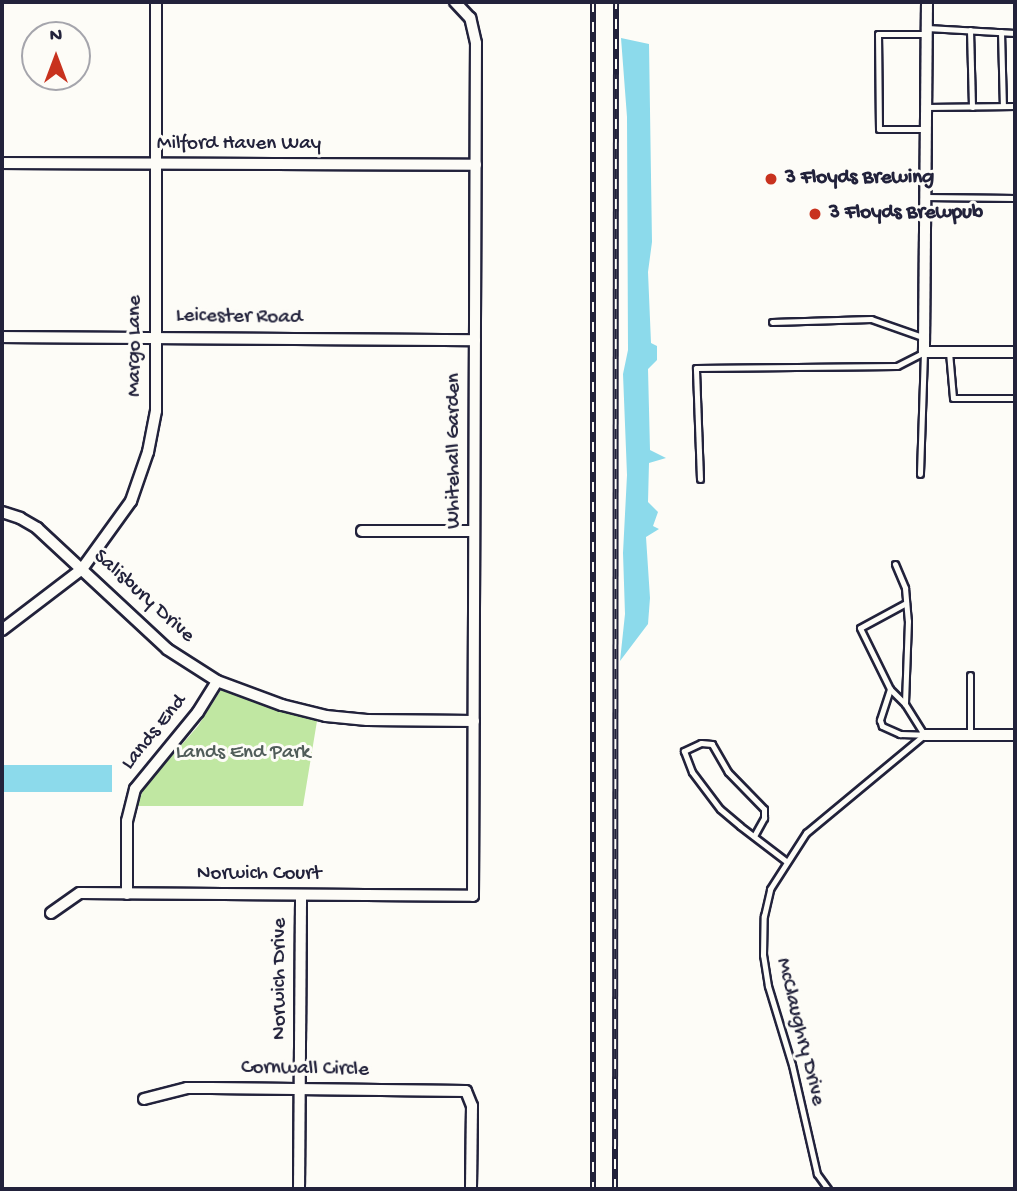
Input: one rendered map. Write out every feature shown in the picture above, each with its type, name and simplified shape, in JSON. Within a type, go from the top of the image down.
[{"type":"street","name":"Margo Lane","points":[[2,630],[82,569],[131,501],[148,452],[156,411],[156,2]]},
{"type":"street","name":"Whitehall Garden","points":[[455,2],[464,9],[474,29],[476,43],[473,896]]},
{"type":"street","points":[[927,2],[924,352],[1015,352]]},
{"type":"street","name":"Milford Haven Way","points":[[2,163],[476,165]]},
{"type":"street","name":"Leicester Road","points":[[2,337],[475,340]]},
{"type":"street","name":"Salisbury Drive","points":[[2,512],[29,522],[167,649],[217,681],[282,705],[326,716],[367,720],[474,721]]},
{"type":"street","points":[[362,531],[474,531]]},
{"type":"street","name":"Lands End","points":[[127,894],[127,821],[135,789],[198,712],[217,681]]},
{"type":"street","points":[[924,735],[1015,735]]},
{"type":"street","name":"Norwich Court","points":[[51,913],[80,893],[473,896]]},
{"type":"street","name":"Norwich Drive","points":[[299,1189],[301,895]]},
{"type":"street","name":"Cornwall Circle","points":[[144,1099],[187,1088],[466,1091],[472,1106],[471,1189]]},
{"type":"lane","points":[[970,30],[972,107]]},
{"type":"lane","points":[[926,129],[879,129],[878,34],[970,30],[1015,33]]},
{"type":"lane","points":[[1001,32],[1003,106]]},
{"type":"lane","points":[[926,107],[1015,106]]},
{"type":"lane","points":[[925,197],[1015,198]]},
{"type":"lane","points":[[772,322],[871,319],[925,338]]},
{"type":"lane","points":[[700,479],[696,368],[897,366],[924,352],[920,474]]},
{"type":"lane","points":[[949,352],[953,397],[1015,398]]},
{"type":"lane","points":[[895,564],[905,588],[905,704]]},
{"type":"lane","points":[[906,603],[860,628],[890,689],[905,704],[924,735]]},
{"type":"lane","points":[[970,675],[970,735]]},
{"type":"lane","points":[[890,689],[880,720],[882,726],[900,734],[924,735]]},
{"type":"lane","name":"McClaughry Drive","points":[[828,1189],[817,1174],[792,1065],[768,986],[763,955],[764,916],[770,890],[806,833],[924,735]]},
{"type":"lane","points":[[754,836],[764,818],[764,809],[728,772],[712,744],[701,743],[684,751],[692,772],[720,809],[754,836],[786,861]]},
{"type":"green space","name":"Lands End Park","points":[[221,690],[317,721],[303,806],[137,806],[144,788],[198,726]]},
{"type":"water","points":[[621,38],[649,44],[652,242],[648,272],[651,343],[657,346],[657,360],[648,369],[650,450],[666,458],[649,463],[648,502],[658,512],[653,526],[659,529],[646,537],[650,598],[648,624],[620,661],[625,614],[623,553],[627,475],[623,374],[628,350],[627,117]]},
{"type":"water","points":[[2,765],[112,765],[112,792],[2,792]]},
{"type":"railway","points":[[593,2],[593,1189]]},
{"type":"railway","points":[[615,1189],[616,2]]},
{"type":"place","name":"3 Floyds Brewing","points":[[771,179]]},
{"type":"place","name":"3 Floyds Brewpub","points":[[815,214]]}]
